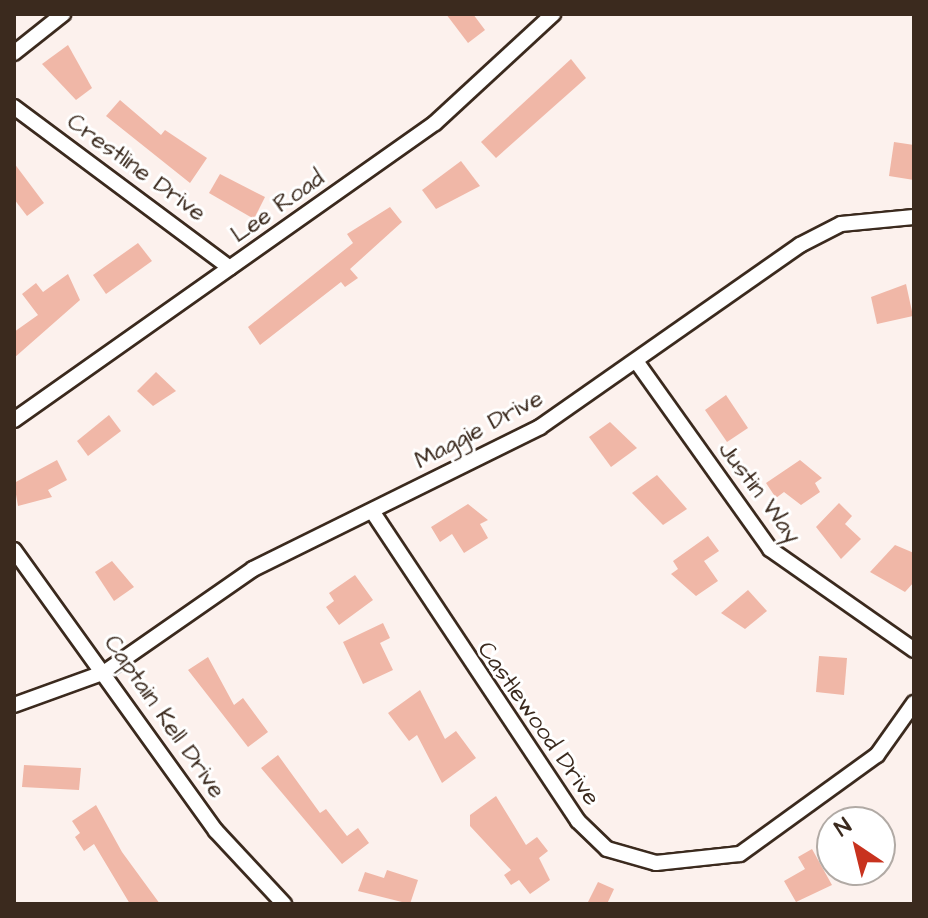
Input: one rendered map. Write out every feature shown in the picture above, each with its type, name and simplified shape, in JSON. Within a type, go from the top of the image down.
[{"type":"street","points":[[14,53],[63,14]]},
{"type":"street","name":"Lee Road","points":[[14,420],[435,123],[553,14]]},
{"type":"street","name":"Crestline Drive","points":[[14,107],[230,268]]},
{"type":"street","name":"Maggie Drive","points":[[14,705],[105,672],[253,569],[540,427],[841,224],[914,217]]},
{"type":"street","name":"Justin Way","points":[[636,361],[770,549],[914,650]]},
{"type":"street","name":"Castlewood Drive","points":[[372,511],[578,821],[607,849],[656,863],[740,854],[877,755],[914,703]]},
{"type":"street","name":"Captain Kell Drive","points":[[14,550],[105,672],[216,831],[284,904]]},
{"type":"building","points":[[446,14],[473,14],[485,30],[468,43]]},
{"type":"building","points":[[68,45],[92,88],[76,100],[42,64]]},
{"type":"building","points":[[571,59],[586,78],[496,158],[481,142]]},
{"type":"building","points":[[120,100],[161,135],[165,130],[207,158],[190,183],[106,116]]},
{"type":"building","points":[[894,142],[914,145],[914,180],[889,176]]},
{"type":"building","points":[[461,161],[480,186],[436,209],[422,190]]},
{"type":"building","points":[[14,163],[44,203],[27,216],[14,199]]},
{"type":"building","points":[[220,174],[265,197],[254,219],[209,193]]},
{"type":"building","points":[[390,207],[402,222],[350,269],[358,278],[345,287],[341,282],[260,345],[248,327],[353,243],[347,234]]},
{"type":"building","points":[[138,243],[152,261],[106,294],[93,275]]},
{"type":"building","points":[[68,274],[80,300],[14,358],[14,332],[38,315],[22,294],[36,283],[43,292]]},
{"type":"building","points":[[906,284],[913,316],[877,324],[871,297]]},
{"type":"building","points":[[156,372],[176,391],[153,406],[137,391]]},
{"type":"building","points":[[726,395],[748,428],[727,442],[705,410]]},
{"type":"building","points":[[109,415],[121,431],[88,456],[77,441]]},
{"type":"building","points":[[610,422],[637,448],[611,467],[589,437]]},
{"type":"building","points":[[57,460],[67,480],[48,490],[52,497],[18,506],[14,483]]},
{"type":"building","points":[[800,460],[822,478],[815,483],[820,492],[801,505],[784,492],[776,498],[766,483]]},
{"type":"building","points":[[657,475],[687,509],[663,525],[632,493]]},
{"type":"building","points":[[839,503],[852,516],[845,524],[861,539],[841,559],[816,527]]},
{"type":"building","points":[[468,504],[488,520],[480,524],[488,538],[464,553],[452,534],[440,542],[431,527]]},
{"type":"building","points":[[708,536],[719,551],[704,561],[718,581],[696,596],[671,574],[678,569],[673,561]]},
{"type":"building","points":[[895,545],[914,553],[914,582],[905,592],[870,572]]},
{"type":"building","points":[[112,561],[134,587],[114,601],[95,572]]},
{"type":"building","points":[[355,575],[373,600],[339,625],[326,607],[334,601],[329,593]]},
{"type":"building","points":[[748,590],[767,611],[745,629],[721,613]]},
{"type":"building","points":[[383,623],[390,638],[380,643],[393,670],[363,684],[343,642]]},
{"type":"building","points":[[819,656],[847,658],[844,695],[816,692]]},
{"type":"building","points":[[208,657],[234,705],[243,698],[268,732],[248,747],[188,670]]},
{"type":"building","points":[[420,690],[445,739],[456,731],[476,758],[442,783],[417,735],[409,741],[388,713]]},
{"type":"building","points":[[278,755],[320,813],[326,809],[347,836],[358,828],[369,843],[342,864],[261,768]]},
{"type":"building","points":[[24,765],[81,768],[79,790],[22,787]]},
{"type":"building","points":[[496,796],[526,845],[537,837],[548,851],[539,858],[550,880],[530,894],[519,880],[511,885],[504,875],[511,870],[470,826],[470,815]]},
{"type":"building","points":[[96,805],[122,852],[160,904],[130,904],[94,844],[84,851],[75,837],[80,833],[72,821]]},
{"type":"building","points":[[812,849],[816,856],[816,886],[830,886],[796,902],[784,881],[805,869],[798,857]]},
{"type":"building","points":[[387,870],[418,880],[410,904],[358,891],[365,872],[384,878]]},
{"type":"building","points":[[598,882],[614,889],[607,904],[587,904]]}]
